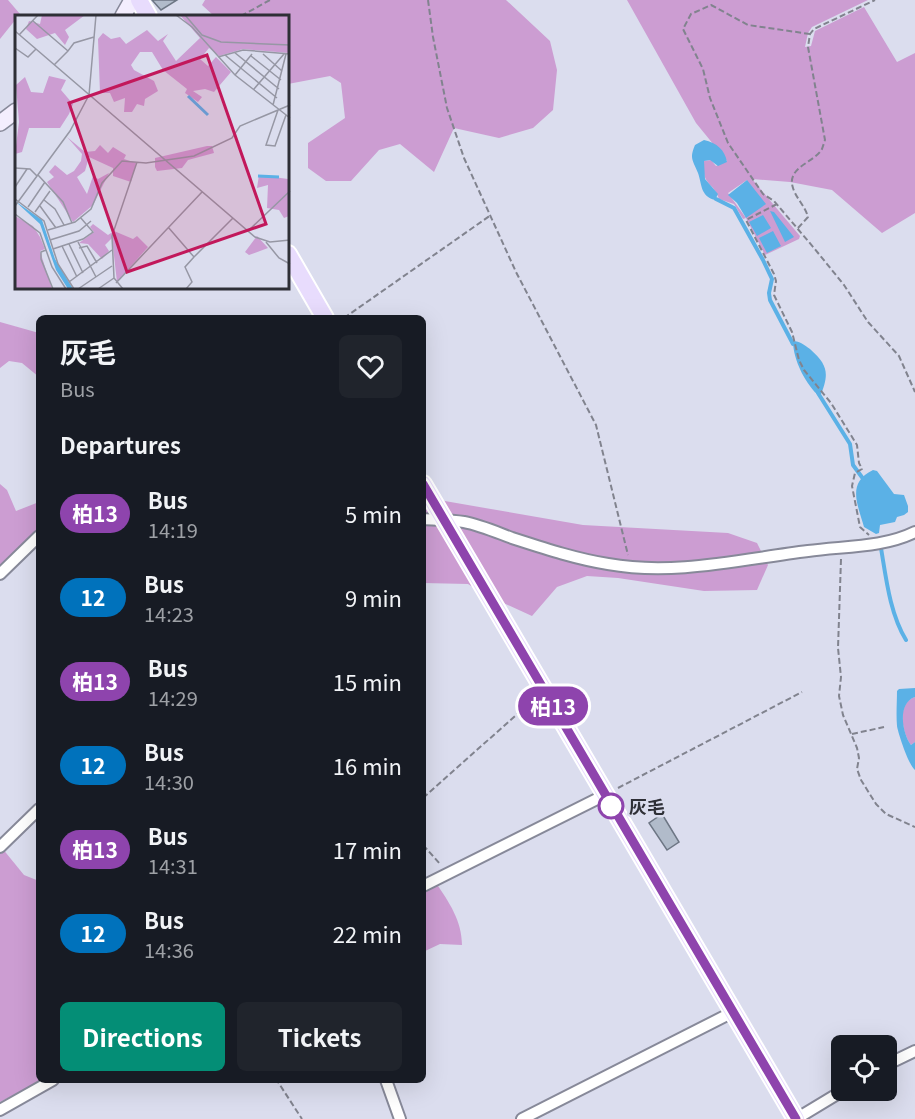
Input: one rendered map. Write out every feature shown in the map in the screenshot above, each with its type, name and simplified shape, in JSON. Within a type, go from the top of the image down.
[{"type":"main road","points":[[139,0],[147,15]]},
{"type":"main road","points":[[290,257],[324,315]]},
{"type":"main road","points":[[426,489],[796,1119]]},
{"type":"street","points":[[124,15],[132,0]]},
{"type":"street","points":[[0,123],[15,112]]},
{"type":"street","points":[[426,519],[467,523],[535,546],[608,564],[631,567],[724,564],[894,540],[915,532]]},
{"type":"street","points":[[0,574],[36,539]]},
{"type":"street","points":[[426,884],[605,795]]},
{"type":"street","points":[[0,847],[36,812]]},
{"type":"street","points":[[522,1119],[733,1012]]},
{"type":"street","points":[[897,1060],[915,1051]]},
{"type":"street","points":[[0,1110],[48,1083]]},
{"type":"street","points":[[387,1083],[400,1119]]},
{"type":"street","points":[[796,1119],[831,1098]]},
{"type":"path","points":[[243,15],[270,0]]},
{"type":"path","points":[[428,0],[447,108],[464,158],[516,272],[576,382],[596,425],[631,567]]},
{"type":"path","points":[[798,229],[808,217],[806,208],[793,187],[793,177],[795,171],[822,150],[825,140],[808,47],[810,34],[814,29],[875,0]]},
{"type":"path","points":[[810,34],[747,25],[711,4],[691,14],[683,29],[703,69],[710,98],[728,143],[763,194],[777,204],[798,229],[844,285],[868,322],[899,356],[915,392]]},
{"type":"path","points":[[777,204],[746,220],[774,274],[776,280],[774,296],[795,341],[804,370],[824,394],[857,445],[858,463],[862,470],[855,473],[852,486],[860,526],[869,534],[869,544]]},
{"type":"path","points":[[348,315],[491,215]]},
{"type":"path","points":[[841,547],[839,696],[843,715],[852,734],[859,758],[857,768],[861,780],[876,804],[886,814],[915,827]]},
{"type":"path","points":[[426,795],[544,690]]},
{"type":"path","points":[[605,795],[802,692]]},
{"type":"path","points":[[852,734],[884,727]]},
{"type":"path","points":[[426,848],[449,873]]},
{"type":"path","points":[[279,1083],[302,1119]]},
{"type":"shaded area","points":[[0,0],[8,0],[20,14],[15,15],[15,20],[0,39]]},
{"type":"shaded area","points":[[205,0],[506,0],[550,41],[557,70],[553,110],[533,128],[499,138],[454,128],[434,172],[400,144],[379,150],[351,181],[326,181],[308,168],[308,143],[345,118],[341,83],[330,76],[290,84],[290,15],[213,15],[202,5]]},
{"type":"shaded area","points":[[627,0],[868,0],[812,27],[805,47],[811,46],[815,31],[864,7],[897,62],[915,53],[915,213],[882,233],[832,190],[790,182],[752,179],[800,236],[799,239],[765,255],[746,218],[743,219],[734,204],[719,199],[706,180],[704,161],[711,160],[716,166],[727,161],[696,123]],"holes":[[[747,180],[746,218],[728,193]]]},
{"type":"shaded area","points":[[0,322],[36,332],[36,375],[22,363],[9,361],[0,368]]},
{"type":"shaded area","points":[[0,484],[7,490],[16,511],[36,503],[36,537],[0,571]]},
{"type":"shaded area","points":[[426,500],[439,500],[583,525],[728,533],[757,543],[768,565],[757,590],[704,591],[618,578],[587,576],[557,587],[532,616],[468,584],[426,583]]},
{"type":"shaded area","points":[[915,697],[915,742],[911,745],[903,726],[903,712],[909,700]]},
{"type":"shaded area","points":[[2,848],[24,875],[36,880],[37,1083],[0,1102],[0,850]]},
{"type":"shaded area","points":[[436,883],[450,905],[460,928],[462,945],[440,944],[426,951],[426,888]]},
{"type":"water","points":[[704,140],[720,148],[727,162],[718,166],[710,160],[704,161],[705,179],[718,194],[715,200],[704,193],[692,159],[695,145]]},
{"type":"water","points":[[747,180],[766,204],[746,218],[737,203],[728,195]]},
{"type":"water","points":[[770,211],[774,212],[794,237],[785,242]]},
{"type":"water","points":[[763,215],[771,228],[757,236],[749,222]]},
{"type":"water","points":[[773,231],[781,246],[767,253],[759,238]]},
{"type":"water","points":[[793,341],[800,342],[810,349],[824,366],[826,376],[820,397],[801,372],[795,356]]},
{"type":"water","points":[[873,470],[877,471],[894,494],[904,495],[908,506],[908,512],[897,517],[895,522],[880,525],[879,533],[876,534],[864,527],[856,495],[859,481]]},
{"type":"water","points":[[915,688],[915,697],[906,705],[903,719],[908,740],[911,745],[915,742],[915,770],[899,735],[897,691]]},
{"type":"building","points":[[152,0],[177,0],[161,10]]},
{"type":"building","points":[[662,814],[679,842],[667,850],[649,823]]},
{"type":"waterway","points":[[716,199],[734,208],[763,260],[772,279],[770,300],[793,344]]},
{"type":"waterway","points":[[818,393],[850,444],[853,465],[864,480]]},
{"type":"waterway","points":[[881,548],[892,607],[906,640]]},
{"type":"bus line","name":"柏13","points":[[426,489],[796,1119]]},
{"type":"place","name":"灰毛","points":[[611,806]]}]
